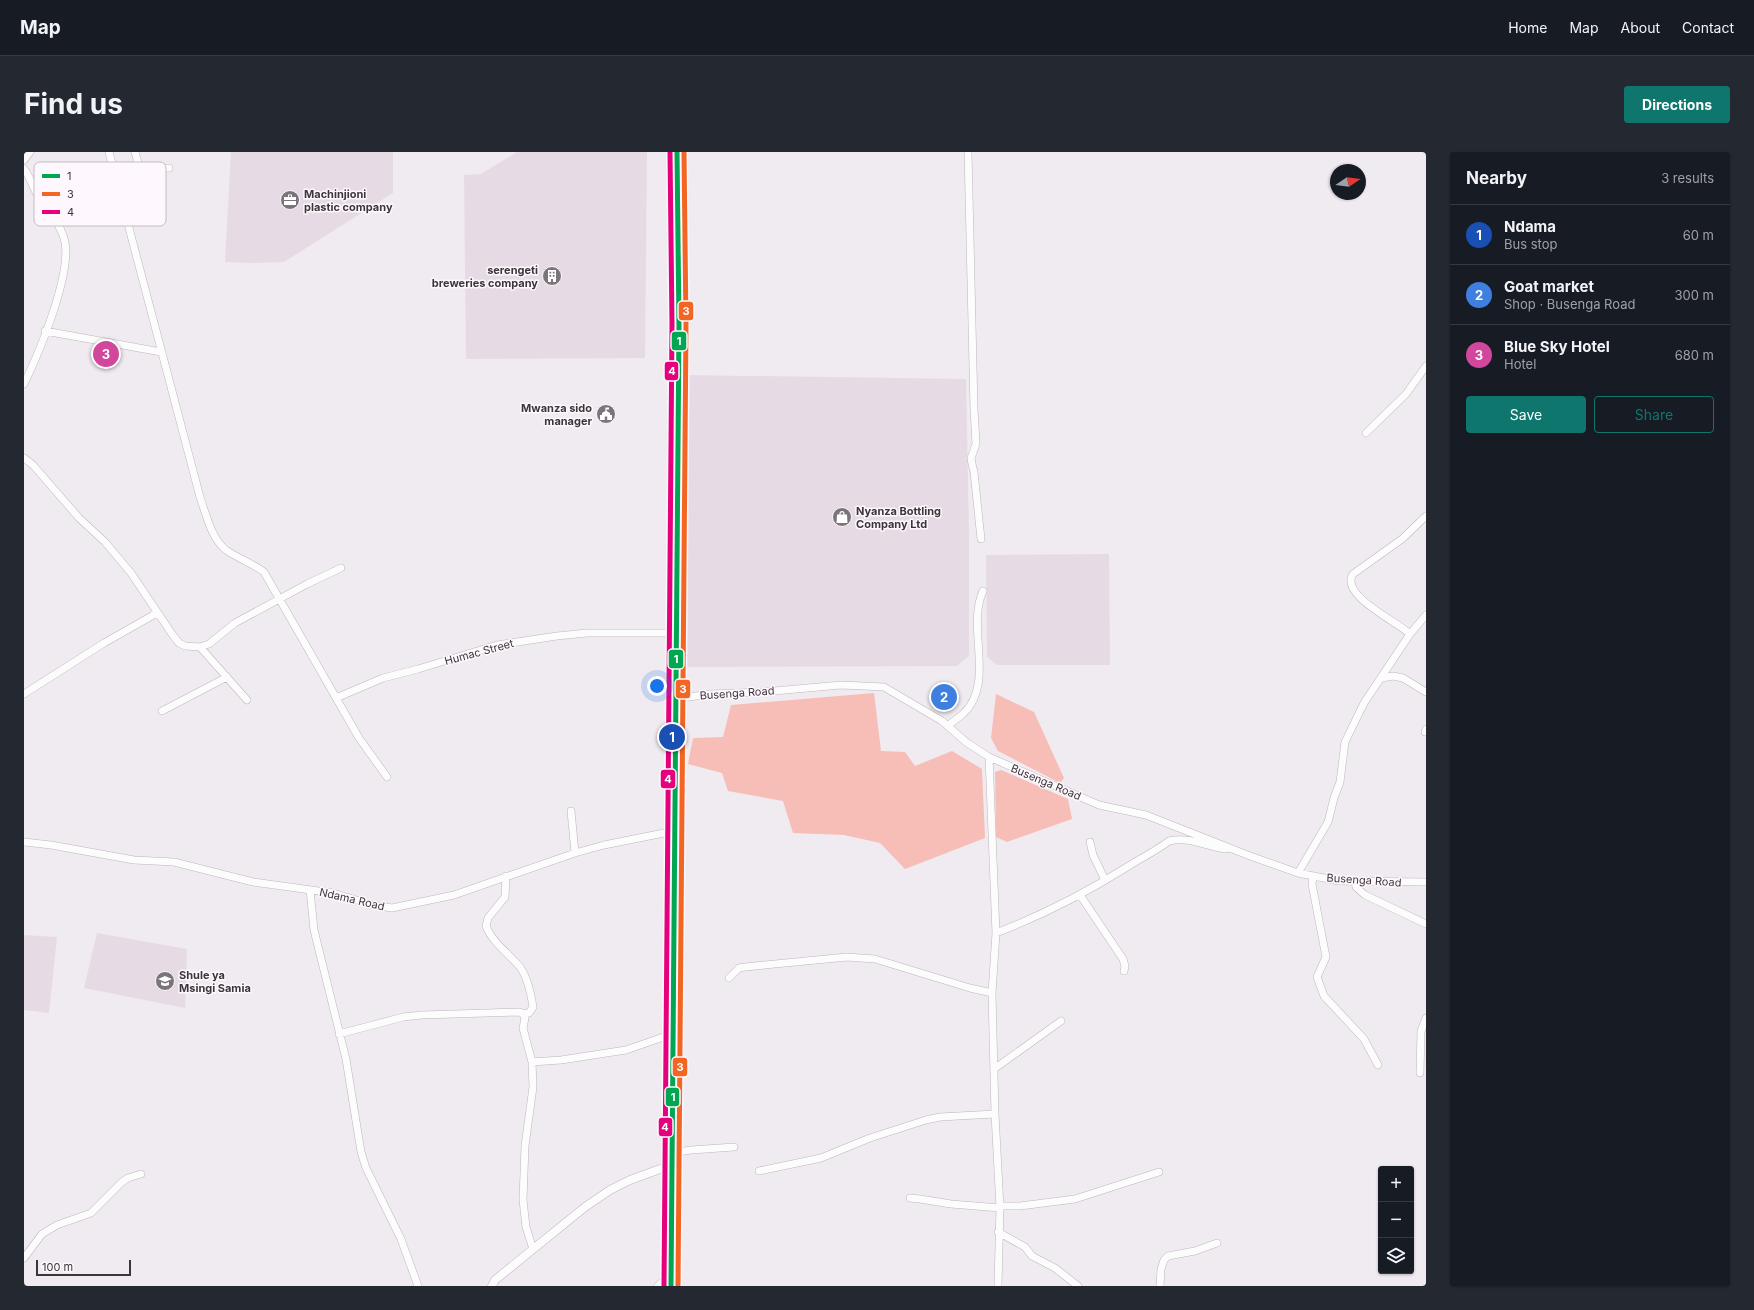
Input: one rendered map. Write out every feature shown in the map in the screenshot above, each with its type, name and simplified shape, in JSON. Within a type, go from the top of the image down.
[{"type":"highway","points":[[671,1283],[670,1165],[679,336],[677,152]]},
{"type":"main road","points":[[492,1286],[533,1248],[585,1207],[610,1190],[630,1180],[670,1165]]},
{"type":"street","points":[[24,160],[30,152]]},
{"type":"street","points":[[109,152],[112,162]]},
{"type":"street","points":[[135,152],[138,162]]},
{"type":"street","points":[[968,152],[974,409],[976,433],[976,444],[971,458],[981,539]]},
{"type":"street","points":[[24,169],[34,188]]},
{"type":"street","points":[[24,384],[36,357],[62,284],[66,247],[59,226]]},
{"type":"street","points":[[128,226],[200,497],[216,539],[225,549],[250,562],[264,572],[336,698],[360,738],[387,777]]},
{"type":"street","points":[[45,331],[161,352]]},
{"type":"street","points":[[1366,433],[1406,394],[1426,366]]},
{"type":"street","points":[[24,458],[33,465],[79,518],[105,542],[131,573],[179,643],[185,646],[200,647],[209,644],[235,623],[278,598],[341,568]]},
{"type":"street","points":[[1410,634],[1365,603],[1352,589],[1350,581],[1353,574],[1402,539],[1426,516]]},
{"type":"street","points":[[948,725],[964,713],[977,690],[979,678],[977,606],[983,591]]},
{"type":"street","points":[[24,694],[104,643],[157,613]]},
{"type":"street","points":[[1298,873],[1328,822],[1340,782],[1346,742],[1364,703],[1410,634],[1426,615]]},
{"type":"street","name":"Humac Street","points":[[336,698],[383,678],[497,645],[587,633],[676,633]]},
{"type":"street","points":[[200,647],[247,700]]},
{"type":"street","points":[[1382,678],[1393,676],[1403,678],[1426,692]]},
{"type":"street","points":[[162,711],[227,678]]},
{"type":"street","name":"Busenga Road","points":[[675,699],[710,694],[763,692],[841,685],[884,687],[948,725],[966,742],[989,757],[1099,805],[1146,815],[1234,850],[1298,873],[1339,881],[1426,882]]},
{"type":"street","points":[[989,757],[996,933],[992,993],[999,1207],[998,1286]]},
{"type":"street","points":[[571,811],[575,853]]},
{"type":"street","name":"Ndama Road","points":[[24,842],[51,845],[134,860],[174,862],[253,882],[333,893],[373,905],[392,908],[444,898],[575,853],[604,845],[674,831]]},
{"type":"street","points":[[996,933],[1037,917],[1080,895],[1169,840],[1179,838],[1188,839],[1216,848],[1234,850]]},
{"type":"street","points":[[1090,842],[1093,855],[1105,880]]},
{"type":"street","points":[[339,1034],[403,1017],[422,1015],[529,1013],[533,1007],[527,980],[520,967],[490,934],[486,926],[488,918],[505,897],[506,876]]},
{"type":"street","points":[[1312,876],[1312,884],[1326,957],[1317,977],[1324,996],[1364,1039],[1378,1065]]},
{"type":"street","points":[[1355,882],[1356,887],[1365,895],[1426,924]]},
{"type":"street","points":[[310,890],[314,930],[346,1059],[361,1152],[366,1168],[401,1239],[418,1286]]},
{"type":"street","points":[[1080,895],[1123,959],[1125,966],[1124,971]]},
{"type":"street","points":[[729,978],[739,968],[745,967],[807,960],[860,957],[875,959],[970,988],[992,993]]},
{"type":"street","points":[[523,1014],[525,1018],[523,1028],[532,1062],[533,1087],[525,1146],[523,1200],[526,1227],[533,1248]]},
{"type":"street","points":[[1420,1072],[1421,1031],[1426,1018]]},
{"type":"street","points":[[994,1069],[1061,1021]]},
{"type":"street","points":[[532,1062],[574,1058],[626,1050],[672,1034]]},
{"type":"street","points":[[759,1171],[821,1158],[870,1138],[926,1120],[940,1117],[995,1114]]},
{"type":"street","points":[[671,1153],[734,1147]]},
{"type":"street","points":[[910,1198],[920,1198],[951,1204],[999,1207],[1020,1206],[1075,1199],[1159,1172]]},
{"type":"street","points":[[24,1258],[42,1234],[57,1224],[91,1213],[122,1182],[128,1178],[141,1174]]},
{"type":"street","points":[[998,1232],[1025,1247],[1032,1256],[1055,1268],[1078,1286]]},
{"type":"street","points":[[1160,1286],[1161,1269],[1164,1260],[1168,1256],[1195,1251],[1217,1243]]},
{"type":"street","points":[[658,1286],[661,1283],[671,1283]]},
{"type":"shaded area","points":[[231,152],[393,152],[393,193],[284,262],[225,262]]},
{"type":"shaded area","points":[[517,152],[647,152],[645,358],[466,359],[464,175],[481,174]]},
{"type":"shaded area","points":[[684,375],[966,379],[969,533],[969,656],[957,666],[679,667]]},
{"type":"shaded area","points":[[1109,554],[1110,665],[997,665],[987,657],[986,555]]},
{"type":"shaded area","points":[[874,693],[881,751],[905,752],[915,766],[952,751],[982,769],[985,838],[905,869],[880,843],[844,835],[793,833],[783,801],[728,791],[722,773],[688,764],[693,738],[723,737],[731,705]]},
{"type":"shaded area","points":[[996,694],[1034,712],[1064,778],[1060,783],[998,751],[991,738]]},
{"type":"shaded area","points":[[1001,770],[1068,799],[1072,819],[1007,842],[996,837],[995,772]]},
{"type":"shaded area","points":[[97,933],[187,949],[185,1008],[84,988]]},
{"type":"shaded area","points":[[24,935],[57,937],[49,1013],[24,1010]]},
{"type":"transit line","name":"4","points":[[664,1286],[672,325],[670,152]]},
{"type":"transit line","name":"1","points":[[671,1286],[679,325],[677,152]]},
{"type":"transit line","name":"3","points":[[678,1286],[686,325],[684,152]]},
{"type":"place","name":"Machinjioni plastic company","points":[[290,200]]},
{"type":"place","name":"serengeti breweries company","points":[[552,276]]},
{"type":"place","name":"Blue Sky Hotel","points":[[106,354]]},
{"type":"place","name":"Mwanza sido manager","points":[[606,414]]},
{"type":"place","name":"Nyanza Bottling Company Ltd","points":[[842,517]]},
{"type":"place","name":"Goat market","points":[[944,697]]},
{"type":"place","name":"Ndama","points":[[672,737]]},
{"type":"place","name":"Shule ya Msingi Samia","points":[[165,981]]}]
